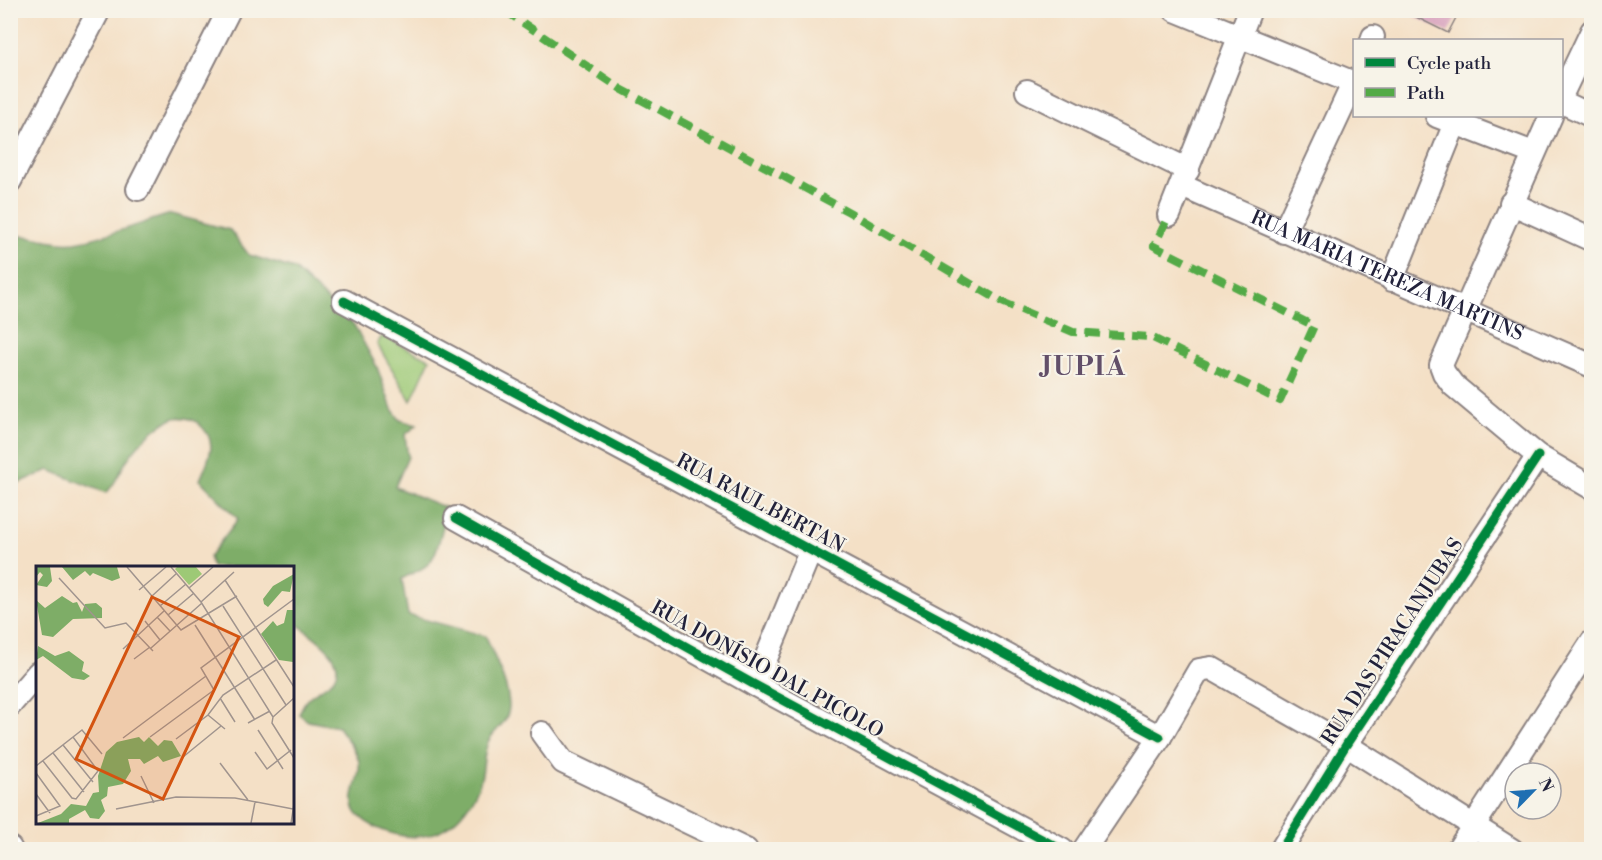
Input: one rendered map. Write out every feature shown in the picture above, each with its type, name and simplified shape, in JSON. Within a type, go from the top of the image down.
[{"type":"street","points":[[10,181],[99,10]]},
{"type":"street","points":[[138,189],[229,10]]},
{"type":"street","points":[[1175,10],[1353,83]]},
{"type":"street","points":[[1169,215],[1250,10]]},
{"type":"street","points":[[1563,92],[1592,32]]},
{"type":"street","points":[[1284,232],[1353,85]]},
{"type":"street","name":"RUA MARIA TEREZA MARTINS","points":[[1027,91],[1284,232],[1592,366]]},
{"type":"street","points":[[1563,102],[1592,116]]},
{"type":"street","points":[[1551,117],[1442,365],[1443,373],[1453,385],[1538,456],[1592,488]]},
{"type":"street","points":[[1392,280],[1446,119],[1533,153]]},
{"type":"street","points":[[1511,203],[1592,240]]},
{"type":"street","name":"RUA RAUL BERTAN","points":[[344,301],[1160,737]]},
{"type":"street","name":"RUA DAS PIRACANJUBAS","points":[[1281,849],[1346,745],[1538,456]]},
{"type":"street","name":"RUA DONÍSIO DAL PICOLO","points":[[456,518],[755,685],[1062,849]]},
{"type":"street","points":[[755,685],[810,552]]},
{"type":"street","points":[[1458,849],[1592,642]]},
{"type":"street","points":[[1084,849],[1160,737],[1199,670],[1211,669],[1346,745],[1512,849]]},
{"type":"street","points":[[10,705],[36,676]]},
{"type":"street","points":[[542,733],[563,762],[746,849]]},
{"type":"green space","points":[[171,214],[230,230],[249,255],[294,269],[354,325],[377,367],[392,409],[400,420],[417,425],[405,435],[408,457],[395,487],[449,509],[438,546],[431,560],[424,567],[402,579],[408,615],[486,636],[503,679],[509,705],[505,720],[487,745],[481,780],[473,798],[466,809],[448,826],[425,836],[398,835],[377,828],[362,819],[354,809],[353,796],[359,762],[353,748],[338,727],[308,721],[299,714],[307,699],[328,684],[335,675],[337,666],[327,648],[294,622],[294,566],[212,566],[209,557],[238,519],[200,480],[209,457],[211,443],[205,430],[198,423],[178,418],[158,427],[132,453],[114,484],[106,493],[49,470],[19,483],[11,484],[11,236],[75,242]]},
{"type":"green space","points":[[382,336],[430,359],[411,401],[377,344]]},
{"type":"building","points":[[1402,10],[1460,10],[1448,33]]},
{"type":"marked path","points":[[504,10],[621,89],[849,212],[1002,302],[1073,332],[1151,337],[1280,401],[1314,326],[1154,246],[1169,215]]},
{"type":"cycle path","points":[[344,301],[1160,737]]},
{"type":"cycle path","points":[[1281,850],[1346,745],[1538,456]]},
{"type":"cycle path","points":[[456,518],[755,685],[1062,850]]},
{"type":"district","name":"JUPIÁ","points":[[1084,367]]}]
